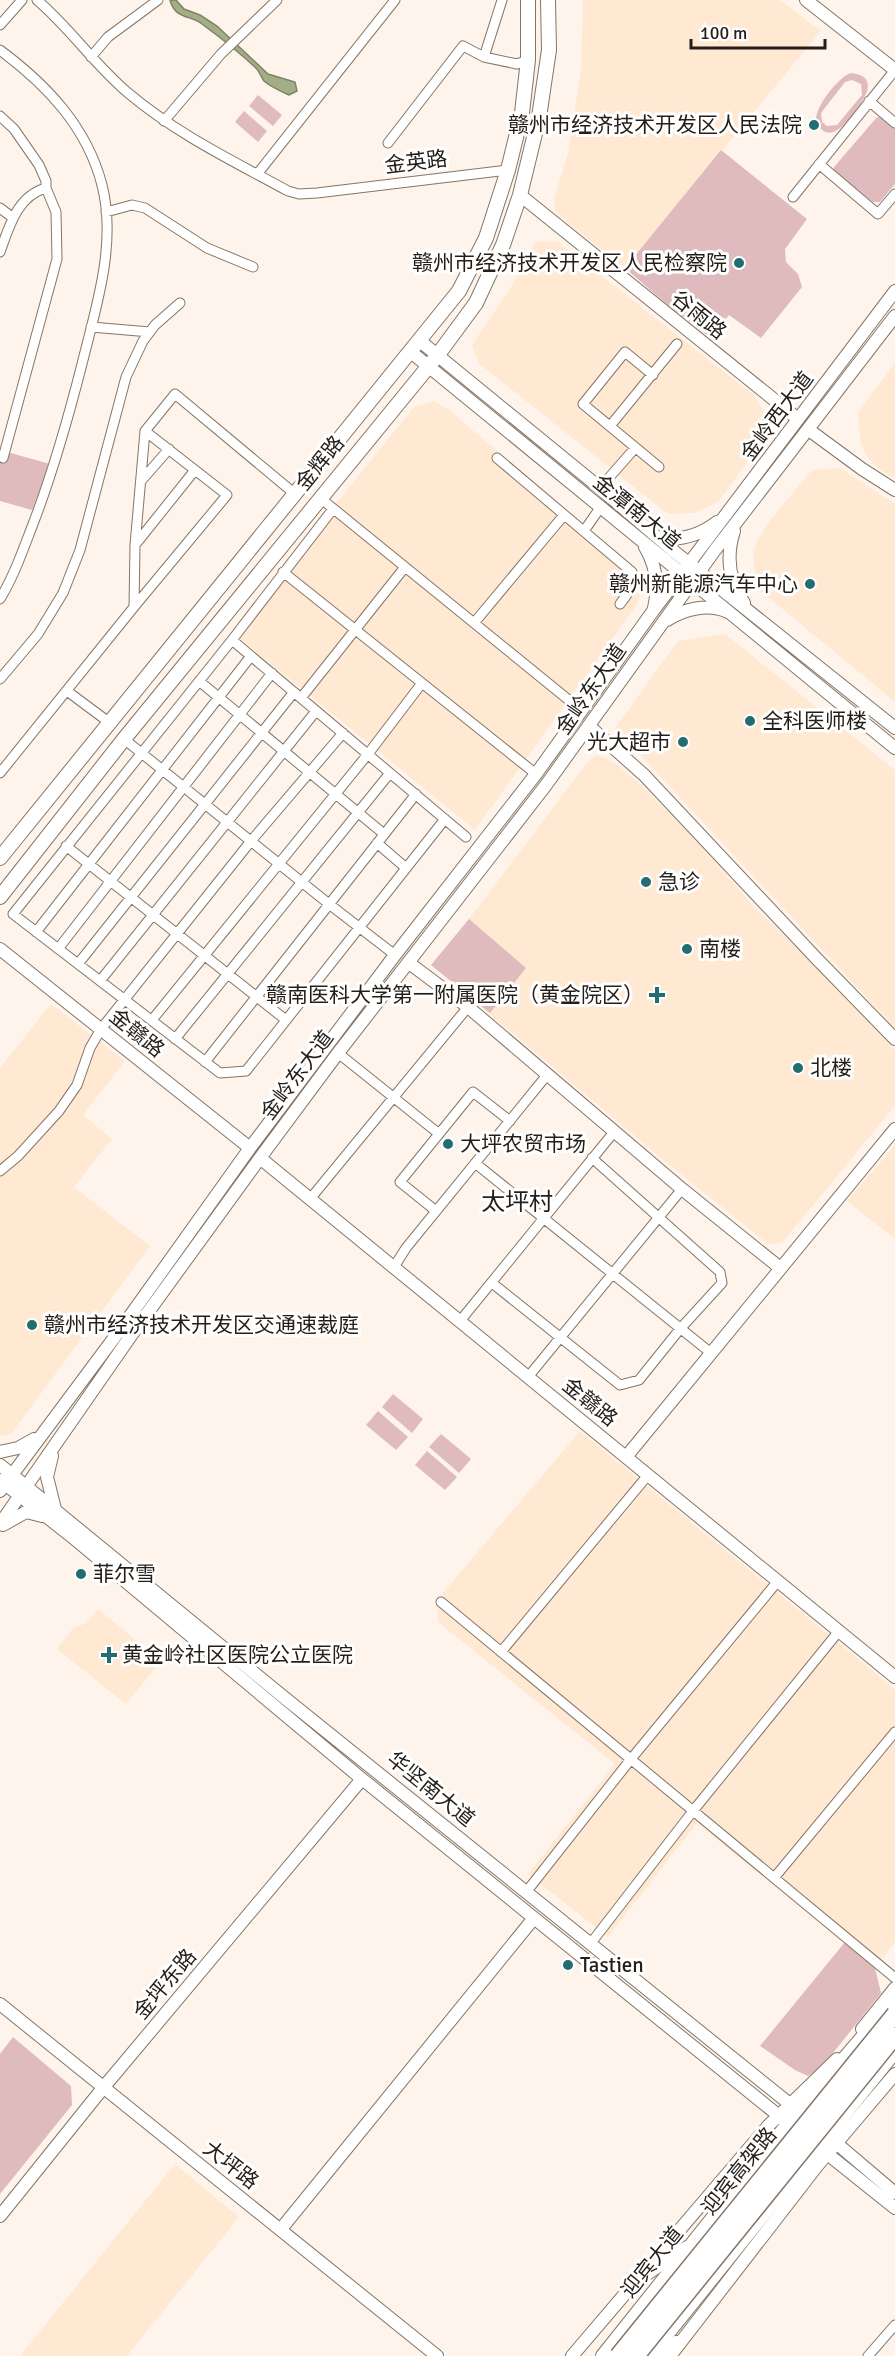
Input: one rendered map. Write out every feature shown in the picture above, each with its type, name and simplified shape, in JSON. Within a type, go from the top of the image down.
[{"type":"highway","name":"迎宾高架路","points":[[618,2356],[895,2014]]},
{"type":"highway","name":"迎宾高架路","points":[[636,2356],[895,2036]]},
{"type":"main road","name":"金辉路","points":[[0,858],[459,291],[486,238],[508,170],[522,113],[528,60],[528,0]]},
{"type":"main road","name":"金辉路","points":[[0,897],[124,739],[432,361],[476,303],[503,245],[520,195],[539,117],[549,50],[548,0]]},
{"type":"main road","points":[[806,0],[895,70]]},
{"type":"main road","name":"谷雨路","points":[[520,195],[798,419]]},
{"type":"main road","name":"金岭西大道","points":[[686,568],[895,291]]},
{"type":"main road","name":"金岭西大道","points":[[697,576],[738,520],[893,323]]},
{"type":"main road","name":"金潭南大道","points":[[415,347],[600,508],[639,539],[748,609],[895,728]]},
{"type":"main road","name":"金潭南大道","points":[[432,361],[600,488],[660,538],[686,568]]},
{"type":"main road","points":[[809,430],[895,490]]},
{"type":"main road","points":[[660,538],[676,539],[693,536],[725,517]]},
{"type":"main road","points":[[738,520],[730,545],[729,563],[737,592],[748,609]]},
{"type":"main road","points":[[639,539],[649,553],[655,570],[657,586],[653,611]]},
{"type":"main road","name":"金岭东大道","points":[[0,1526],[250,1148],[395,955],[536,774],[686,568]]},
{"type":"main road","name":"金潭南大道","points":[[697,576],[739,619],[895,748]]},
{"type":"main road","name":"金岭东大道","points":[[4,1483],[42,1433],[125,1334],[409,963],[590,726],[622,678],[697,576]]},
{"type":"main road","points":[[661,624],[675,615],[700,608],[724,610],[739,619]]},
{"type":"main road","points":[[610,670],[622,678]]},
{"type":"main road","points":[[590,726],[644,775],[895,1039]]},
{"type":"main road","name":"金赣路","points":[[0,950],[250,1148]]},
{"type":"main road","points":[[409,963],[468,1007],[682,1189],[779,1267]]},
{"type":"main road","points":[[626,1456],[779,1267],[895,1129]]},
{"type":"main road","name":"金赣路","points":[[260,1158],[895,1677]]},
{"type":"main road","points":[[0,1452],[24,1446],[42,1433]]},
{"type":"main road","points":[[0,1526],[26,1512],[52,1514],[47,1478],[56,1444]]},
{"type":"main road","name":"华坚南大道","points":[[0,1465],[4,1483],[23,1491],[527,1891],[794,2107],[827,2145]]},
{"type":"main road","name":"华坚南大道","points":[[52,1514],[362,1779],[784,2119],[827,2145]]},
{"type":"main road","name":"金坪东路","points":[[0,2216],[103,2088],[362,1779]]},
{"type":"main road","points":[[281,2229],[534,1918]]},
{"type":"main road","points":[[794,2107],[837,2060],[895,1988]]},
{"type":"main road","name":"迎宾大道","points":[[603,2356],[696,2241],[784,2119],[895,2000]]},
{"type":"main road","name":"大坪路","points":[[0,2004],[437,2356]]},
{"type":"main road","points":[[670,2356],[895,2051]]},
{"type":"main road","points":[[649,2356],[827,2145],[895,2074]]},
{"type":"main road","points":[[572,2356],[631,2285],[784,2119]]},
{"type":"main road","points":[[827,2145],[895,2193]]},
{"type":"main road","points":[[827,2145],[895,2208]]},
{"type":"main road","points":[[631,2285],[696,2241]]},
{"type":"main road","points":[[658,2356],[688,2332]]},
{"type":"street","points":[[0,25],[22,0]]},
{"type":"street","name":"金英路","points":[[38,0],[120,86],[164,121],[202,145],[288,191],[299,194],[508,170]]},
{"type":"street","points":[[91,57],[108,37],[158,0]]},
{"type":"street","points":[[164,121],[220,54],[277,0]]},
{"type":"street","points":[[258,173],[395,0]]},
{"type":"street","points":[[484,57],[502,0]]},
{"type":"street","points":[[388,143],[463,46],[484,57],[517,64],[528,60]]},
{"type":"street","points":[[0,50],[23,67],[71,118],[84,138],[101,183],[106,212],[104,271],[56,462],[25,544],[0,599]]},
{"type":"street","points":[[793,197],[895,70]]},
{"type":"street","points":[[869,101],[895,123]]},
{"type":"street","points":[[0,116],[14,129],[39,165],[56,213],[57,259],[3,458]]},
{"type":"street","points":[[819,164],[878,214],[895,194]]},
{"type":"street","points":[[0,252],[12,217],[30,195],[46,188]]},
{"type":"street","points":[[106,212],[132,205],[145,208],[207,248],[253,267]]},
{"type":"street","points":[[0,208],[12,217]]},
{"type":"street","points":[[0,679],[38,634],[63,593],[80,550],[126,377],[143,341],[180,303]]},
{"type":"street","points":[[91,327],[150,332]]},
{"type":"street","points":[[610,426],[678,344]]},
{"type":"street","points":[[653,375],[625,352],[583,404],[659,467]]},
{"type":"street","points":[[134,607],[135,545],[145,431],[175,394],[295,494]]},
{"type":"street","points":[[0,773],[226,495],[145,431]]},
{"type":"street","points":[[600,488],[635,448]]},
{"type":"street","points":[[141,482],[169,449]]},
{"type":"street","points":[[497,458],[632,572],[634,585],[620,604]]},
{"type":"street","points":[[135,545],[195,470]]},
{"type":"street","points":[[319,497],[581,710]]},
{"type":"street","points":[[333,508],[232,640],[13,914],[220,1073],[246,1071],[445,819]]},
{"type":"street","points":[[584,531],[600,508]]},
{"type":"street","points":[[474,623],[564,515]]},
{"type":"street","points":[[78,964],[262,733],[356,630],[405,567]]},
{"type":"street","points":[[283,572],[536,774]]},
{"type":"street","points":[[232,640],[466,837]]},
{"type":"street","points":[[36,932],[251,656]]},
{"type":"street","points":[[58,948],[272,673]]},
{"type":"street","points":[[199,681],[384,834]]},
{"type":"street","points":[[152,1020],[336,794],[422,683]]},
{"type":"street","points":[[67,691],[110,723]]},
{"type":"street","points":[[100,981],[316,711]]},
{"type":"street","points":[[0,1171],[18,1156],[59,1111],[77,1085],[90,1048],[101,1029],[250,841],[343,733]]},
{"type":"street","points":[[124,739],[395,955]]},
{"type":"street","points":[[175,1039],[390,773]]},
{"type":"street","points":[[205,1062],[416,794]]},
{"type":"street","points":[[377,843],[406,868]]},
{"type":"street","points":[[66,846],[286,1020]]},
{"type":"street","points":[[310,1199],[468,1007]]},
{"type":"street","points":[[338,1053],[438,1133]]},
{"type":"street","points":[[394,1267],[436,1211],[547,1075]]},
{"type":"street","points":[[436,1211],[400,1182],[438,1133],[473,1092],[510,1121]]},
{"type":"street","points":[[460,1321],[614,1132]]},
{"type":"street","points":[[492,1283],[620,1385],[639,1380],[680,1329],[722,1283],[720,1272],[592,1158]]},
{"type":"street","points":[[475,1163],[711,1353]]},
{"type":"street","points":[[528,1377],[682,1189]]},
{"type":"street","points":[[501,1652],[648,1475]]},
{"type":"street","points":[[527,1891],[631,1759],[778,1581]]},
{"type":"street","points":[[441,1602],[895,1978]]},
{"type":"street","points":[[591,1943],[693,1811],[839,1631]]},
{"type":"street","points":[[774,1878],[895,1732]]},
{"type":"street","points":[[867,2356],[895,2325]]},
{"type":"street","points":[[886,2336],[895,2343]]},
{"type":"shaded area","points":[[170,0],[176,0],[184,9],[200,15],[217,26],[268,74],[295,82],[297,91],[289,95],[267,83],[244,57],[198,21],[176,11]]},
{"type":"shaded area","points":[[583,0],[780,0],[821,31],[625,268],[555,211],[554,199],[568,153],[581,70]]},
{"type":"shaded area","points":[[851,73],[860,75],[868,83],[868,89],[847,122],[837,130],[826,132],[816,122],[816,116],[828,94]],"holes":[[[852,80],[861,84],[862,95],[837,125],[827,126],[822,122],[821,113],[845,82]]]},
{"type":"shaded area","points":[[258,95],[282,115],[273,126],[249,106]]},
{"type":"shaded area","points":[[244,111],[267,131],[258,142],[235,122]]},
{"type":"shaded area","points":[[877,117],[883,117],[895,127],[895,184],[880,202],[873,202],[833,171]]},
{"type":"shaded area","points":[[721,150],[807,219],[785,249],[786,262],[798,274],[802,287],[761,338],[729,315],[711,338],[670,307],[625,268]]},
{"type":"shaded area","points":[[557,241],[755,396],[763,410],[766,428],[760,445],[718,502],[695,513],[668,514],[478,363],[472,345],[511,287],[535,242]]},
{"type":"shaded area","points":[[895,363],[895,479],[879,469],[867,457],[860,440],[858,413]]},
{"type":"shaded area","points":[[434,401],[449,410],[638,571],[641,589],[638,603],[475,830],[232,632],[414,407]]},
{"type":"shaded area","points":[[0,450],[50,464],[32,510],[0,501]]},
{"type":"shaded area","points":[[840,468],[895,504],[895,702],[756,587],[753,552],[758,539],[771,519],[812,470]]},
{"type":"shaded area","points":[[725,634],[895,770],[895,1028],[615,728],[678,641]]},
{"type":"shaded area","name":"赣南医科大学第一附属医院（黄金院区）","points":[[596,755],[620,767],[642,786],[695,839],[757,910],[829,978],[895,1050],[895,1106],[782,1243],[768,1244],[667,1163],[431,965],[469,919],[585,765]]},
{"type":"shaded area","points":[[469,919],[526,968],[490,1013],[431,965]]},
{"type":"shaded area","points":[[51,1004],[125,1061],[83,1115],[112,1139],[74,1187],[150,1246],[11,1434],[0,1436],[0,1068]]},
{"type":"shaded area","points":[[895,1145],[895,1239],[847,1201]]},
{"type":"shaded area","points":[[393,1394],[423,1419],[412,1433],[382,1407]]},
{"type":"shaded area","points":[[378,1411],[408,1437],[396,1450],[366,1425]]},
{"type":"shaded area","points":[[580,1431],[895,1689],[895,1942],[875,1968],[697,1823],[608,1937],[528,1874],[615,1764],[438,1622],[437,1600]]},
{"type":"shaded area","points":[[441,1434],[471,1459],[459,1473],[429,1447]]},
{"type":"shaded area","points":[[427,1451],[457,1477],[445,1490],[415,1465]]},
{"type":"shaded area","name":"黄金岭社区医院公立医院","points":[[98,1609],[161,1661],[126,1704],[57,1649],[73,1628],[84,1624]]},
{"type":"shaded area","points":[[845,1942],[875,1968],[881,1993],[821,2068],[808,2076],[795,2070],[760,2046]]},
{"type":"shaded area","points":[[13,2037],[71,2086],[72,2105],[0,2194],[0,2054]]},
{"type":"shaded area","points":[[175,2164],[239,2217],[127,2356],[20,2356]]},
{"type":"place","name":"赣州市经济技术开发区人民法院","points":[[814,125]]},
{"type":"place","name":"赣州市经济技术开发区人民检察院","points":[[739,263]]},
{"type":"place","name":"赣州新能源汽车中心","points":[[810,584]]},
{"type":"place","name":"全科医师楼","points":[[750,721]]},
{"type":"place","name":"光大超市","points":[[683,742]]},
{"type":"place","name":"急诊","points":[[646,882]]},
{"type":"place","name":"南楼","points":[[687,949]]},
{"type":"place","name":"赣南医科大学第一附属医院（黄金院区）","points":[[657,995]]},
{"type":"place","name":"北楼","points":[[798,1068]]},
{"type":"place","name":"大坪农贸市场","points":[[448,1144]]},
{"type":"place","name":"赣州市经济技术开发区交通速裁庭","points":[[32,1325]]},
{"type":"place","name":"菲尔雪","points":[[81,1574]]},
{"type":"place","name":"黄金岭社区医院公立医院","points":[[109,1655]]},
{"type":"place","name":"Tastien","points":[[568,1965]]},
{"type":"district","name":"太坪村","points":[[517,1202]]}]
